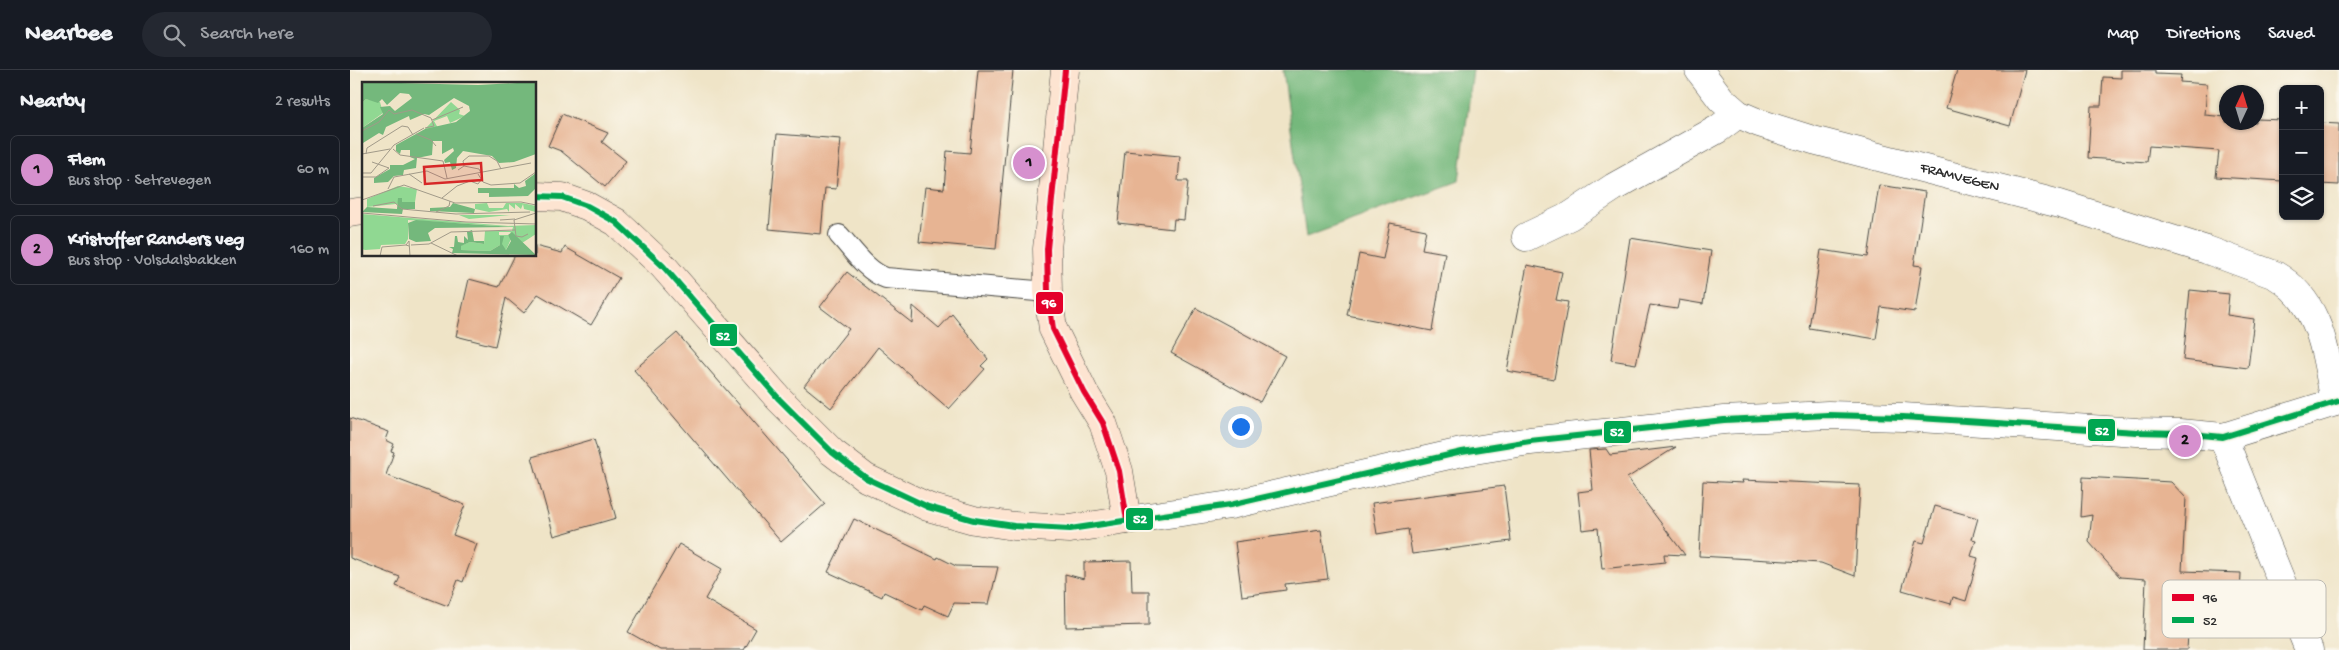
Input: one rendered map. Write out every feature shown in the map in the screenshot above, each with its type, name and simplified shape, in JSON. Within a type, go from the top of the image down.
[{"type":"street","points":[[1065,70],[1047,249],[1048,292],[1053,329],[1084,392],[1102,423],[1119,471],[1127,520]]},
{"type":"street","points":[[1526,237],[1570,216],[1614,187],[1718,129],[1738,114],[1721,100],[1699,70]]},
{"type":"street","name":"FRAMVEGEN","points":[[1738,114],[1813,140],[2060,204],[2207,250],[2267,272],[2285,281],[2313,312],[2337,402]]},
{"type":"street","points":[[536,196],[562,197],[587,206],[616,222],[663,266],[779,400],[832,452],[866,478],[928,507],[974,520],[1014,526],[1070,529],[1230,505],[1362,473],[1520,442],[1724,420],[1828,415],[1903,417],[2137,432],[2180,432],[2223,437],[2337,402]]},
{"type":"street","points":[[2223,437],[2281,580]]},
{"type":"street","points":[[2304,638],[2309,650]]},
{"type":"lane","points":[[839,235],[860,258],[880,276],[886,278],[1048,292]]},
{"type":"green space","points":[[1283,70],[1473,70],[1459,181],[1306,237]]},
{"type":"building","points":[[978,70],[1013,70],[996,249],[919,242],[925,187],[944,189],[947,151],[970,153]]},
{"type":"building","points":[[1957,70],[2025,70],[2010,126],[1946,108]]},
{"type":"building","points":[[2121,70],[2155,70],[2155,74],[2181,75],[2180,82],[2207,84],[2205,115],[2219,116],[2219,130],[2264,130],[2264,119],[2279,120],[2279,181],[2216,177],[2219,151],[2149,146],[2147,162],[2088,158],[2091,106],[2101,106],[2103,77],[2121,78]]},
{"type":"building","points":[[562,114],[608,133],[602,142],[626,161],[605,187],[561,151],[548,146]]},
{"type":"building","points":[[2324,123],[2339,124],[2339,185],[2324,184]]},
{"type":"building","points":[[777,134],[841,139],[836,189],[825,188],[821,234],[769,229]]},
{"type":"building","points":[[1125,151],[1180,156],[1178,181],[1188,181],[1184,220],[1174,219],[1173,229],[1118,223]]},
{"type":"building","points":[[1879,185],[1925,192],[1914,265],[1922,266],[1915,312],[1881,307],[1876,339],[1809,328],[1821,250],[1868,257]]},
{"type":"building","points":[[1390,223],[1426,230],[1422,249],[1445,253],[1432,331],[1347,315],[1359,254],[1383,259]]},
{"type":"building","points":[[1630,238],[1711,251],[1703,304],[1679,300],[1677,309],[1650,305],[1636,364],[1611,360]]},
{"type":"building","points":[[536,246],[562,253],[565,247],[619,278],[591,325],[538,294],[524,313],[506,298],[495,346],[456,336],[469,279],[499,287],[514,256],[536,256]]},
{"type":"building","points":[[1527,265],[1562,272],[1556,300],[1568,302],[1554,379],[1507,371]]},
{"type":"building","points":[[847,272],[912,323],[913,306],[939,328],[952,314],[988,359],[981,366],[985,369],[949,409],[878,347],[831,408],[804,386],[849,329],[820,307]]},
{"type":"building","points":[[2190,290],[2229,294],[2227,315],[2254,319],[2248,368],[2183,360]]},
{"type":"building","points":[[1196,308],[1285,356],[1260,402],[1171,353]]},
{"type":"building","points":[[677,333],[825,504],[781,542],[634,370]]},
{"type":"building","points":[[350,418],[389,432],[386,440],[394,444],[391,451],[394,452],[386,475],[465,505],[453,535],[477,544],[463,582],[458,580],[448,606],[396,586],[400,577],[350,558]]},
{"type":"building","points":[[594,439],[616,518],[554,536],[532,457]]},
{"type":"building","points":[[1676,447],[1627,478],[1685,555],[1664,554],[1665,562],[1602,569],[1598,528],[1582,530],[1578,492],[1593,490],[1589,450],[1606,449],[1610,455]]},
{"type":"building","points":[[2083,477],[2171,482],[2186,498],[2182,571],[2241,573],[2241,580],[2162,580],[2162,638],[2188,638],[2187,650],[2143,650],[2146,579],[2120,577],[2089,542],[2092,515],[2081,517]]},
{"type":"building","points":[[1742,480],[1860,485],[1855,576],[1821,563],[1699,556],[1703,481],[1743,483]]},
{"type":"building","points":[[1504,486],[1511,541],[1412,554],[1408,529],[1377,534],[1372,503]]},
{"type":"building","points":[[1935,506],[1978,518],[1972,539],[1976,540],[1971,556],[1978,558],[1966,601],[1953,597],[1951,604],[1902,590],[1916,541],[1924,543]]},
{"type":"building","points":[[854,519],[937,559],[938,557],[956,566],[998,567],[989,604],[954,603],[948,616],[924,605],[922,610],[884,592],[882,597],[828,572]]},
{"type":"building","points":[[1321,530],[1328,579],[1285,584],[1286,590],[1242,596],[1235,542]]},
{"type":"building","points":[[679,544],[722,569],[705,599],[756,629],[744,650],[660,650],[628,632]]},
{"type":"building","points":[[1131,561],[1132,591],[1149,591],[1149,625],[1066,627],[1065,574],[1084,579],[1084,562]]},
{"type":"transit line","name":"96","points":[[1065,70],[1047,249],[1048,292],[1053,329],[1084,392],[1103,423],[1119,471],[1127,520]]},
{"type":"transit line","name":"52","points":[[536,196],[562,197],[587,206],[616,222],[663,266],[779,399],[832,452],[866,478],[928,507],[974,520],[1014,526],[1070,529],[1230,505],[1462,452],[1530,441],[1724,420],[1828,415],[1903,417],[2223,437],[2339,401]]},
{"type":"place","name":"Flem","points":[[1029,163]]},
{"type":"place","name":"Kristoffer Randers veg","points":[[2185,441]]}]
